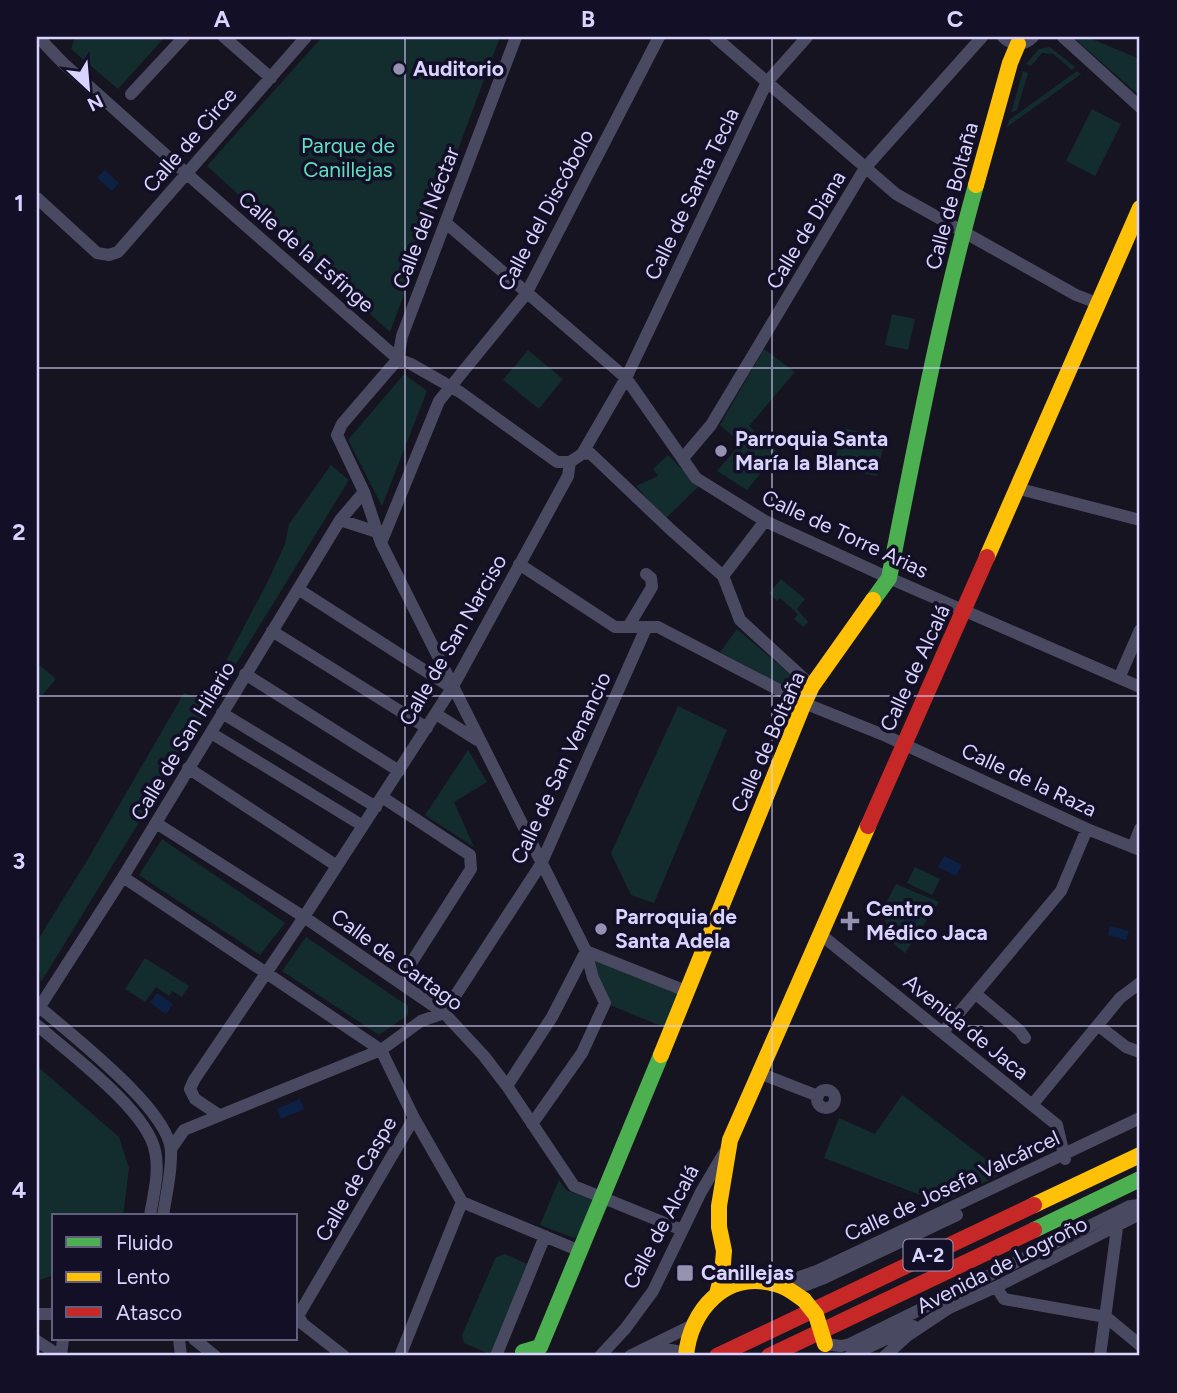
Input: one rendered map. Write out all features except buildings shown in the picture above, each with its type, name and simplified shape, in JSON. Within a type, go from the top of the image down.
[{"type":"main road","name":"Calle de Boltaña","points":[[522,1355],[540,1347],[804,703],[812,687],[889,578],[962,231],[1018,39]]},
{"type":"main road","name":"Calle de Alcalá","points":[[717,1294],[724,1251],[719,1227],[719,1206],[728,1147],[1097,303],[1138,218]]},
{"type":"main road","name":"A-2","points":[[717,1356],[1140,1155]]},
{"type":"main road","name":"A-2","points":[[769,1356],[1140,1180]]},
{"type":"main road","points":[[724,1251],[753,1282]]},
{"type":"main road","points":[[686,1355],[691,1326],[701,1308],[717,1294],[753,1282],[791,1292],[821,1325],[825,1350]]},
{"type":"street","points":[[131,94],[184,37]]},
{"type":"street","points":[[225,37],[271,78]]},
{"type":"street","name":"Calle de Circe","points":[[37,198],[97,253],[109,255],[118,252],[306,37]]},
{"type":"street","name":"Calle del Néctar","points":[[363,492],[337,437],[338,430],[398,359],[402,336],[516,37]]},
{"type":"street","name":"Calle del Discóbolo","points":[[379,537],[439,401],[526,293],[659,37]]},
{"type":"street","points":[[715,37],[895,194],[1076,295],[1097,303]]},
{"type":"street","name":"Calle de Santa Tecla","points":[[626,378],[767,82],[807,37]]},
{"type":"street","name":"Calle de Diana","points":[[683,458],[711,425],[865,168],[982,37]]},
{"type":"street","points":[[1063,37],[1140,107]]},
{"type":"street","name":"Calle de la Esfinge","points":[[46,40],[186,173],[398,359],[460,391],[557,461],[570,462]]},
{"type":"street","name":"Calle de Torre Arias","points":[[446,223],[626,378],[696,478],[765,522],[1140,687]]},
{"type":"street","points":[[570,462],[582,454],[626,378]]},
{"type":"street","points":[[582,454],[590,453],[723,576],[740,620],[812,687]]},
{"type":"street","name":"Calle de San Narciso","points":[[219,1115],[195,1099],[190,1089],[194,1080],[304,917],[452,688],[568,476],[570,462]]},
{"type":"street","points":[[1016,488],[1140,520]]},
{"type":"street","points":[[363,492],[379,537],[452,688],[586,951],[593,978],[605,1003],[582,1053],[532,1124]]},
{"type":"street","name":"Calle de San Hilario","points":[[37,1016],[340,520],[363,492]]},
{"type":"street","points":[[340,520],[379,537]]},
{"type":"street","points":[[723,576],[765,522]]},
{"type":"street","points":[[519,564],[615,627],[658,627],[804,703],[903,744]]},
{"type":"street","points":[[628,627],[652,587],[646,574]]},
{"type":"street","points":[[298,589],[452,688]]},
{"type":"street","name":"Calle de San Venancio","points":[[444,1013],[541,864],[646,628]]},
{"type":"street","points":[[1119,678],[1140,630]]},
{"type":"street","points":[[272,631],[427,728]]},
{"type":"street","points":[[245,674],[399,771]]},
{"type":"street","points":[[222,713],[470,855],[471,869],[399,982]]},
{"type":"street","points":[[436,714],[479,741]]},
{"type":"street","points":[[211,733],[363,826]]},
{"type":"street","name":"Calle de la Raza","points":[[903,744],[1087,829],[1136,848]]},
{"type":"street","points":[[188,768],[337,866]]},
{"type":"street","name":"Calle de Cartago","points":[[156,823],[304,917],[444,1013],[484,1056],[507,1086],[574,1186],[682,1230]]},
{"type":"street","points":[[943,1032],[1061,891],[1087,829]]},
{"type":"street","points":[[1136,848],[1140,829]]},
{"type":"street","points":[[122,877],[381,1050],[414,1118],[462,1202],[580,1251]]},
{"type":"street","name":"Avenida de Jaca","points":[[820,934],[1057,1125],[1065,1158]]},
{"type":"street","points":[[586,951],[686,991]]},
{"type":"street","points":[[507,1086],[552,1017],[586,951]]},
{"type":"street","points":[[1032,1105],[1120,998],[1140,983]]},
{"type":"street","points":[[976,995],[1025,1038]]},
{"type":"street","points":[[163,1214],[171,1149],[184,1130],[381,1050],[421,1021],[444,1013]]},
{"type":"street","points":[[37,1016],[145,1102],[163,1129],[171,1149]]},
{"type":"street","points":[[37,1016],[138,1117],[147,1130],[155,1150],[157,1167],[150,1214]]},
{"type":"street","points":[[1099,1026],[1126,1047],[1140,1052]]},
{"type":"street","points":[[760,1073],[818,1096]]},
{"type":"street","name":"Calle de Caspe","points":[[344,1356],[303,1324],[298,1316],[414,1118]]},
{"type":"street","name":"Calle de Josefa Valcárcel","points":[[791,1292],[1065,1158],[1140,1118]]},
{"type":"street","name":"Calle de Josefa Valcárcel","points":[[1065,1158],[1140,1127]]},
{"type":"street","name":"Calle de Alcalá","points":[[600,1356],[647,1300],[728,1147]]},
{"type":"street","points":[[400,1356],[462,1202]]},
{"type":"street","name":"Avenida de Logroño","points":[[825,1350],[850,1344],[1130,1206],[1140,1205]]},
{"type":"street","name":"Avenida de Logroño","points":[[885,1356],[907,1336],[949,1308],[1117,1228],[1140,1214]]},
{"type":"street","points":[[1100,1356],[1117,1228]]},
{"type":"street","points":[[496,1356],[545,1236]]},
{"type":"street","points":[[996,1287],[1004,1299],[1106,1317],[1140,1345]]},
{"type":"street","points":[[850,1356],[949,1308]]},
{"type":"street","points":[[630,1356],[691,1326]]},
{"type":"street","points":[[37,1340],[61,1356]]},
{"type":"street","points":[[195,1340],[215,1356]]},
{"type":"street","points":[[648,1356],[667,1349],[686,1355]]},
{"type":"green space","points":[[75,37],[165,37],[118,89],[71,49]]},
{"type":"green space","name":"Parque de Canillejas","points":[[322,37],[500,37],[390,332],[207,166]]},
{"type":"green space","points":[[1087,37],[1140,59],[1140,96],[1075,39]]},
{"type":"green space","points":[[1050,47],[1075,67],[1072,70],[1053,54],[1042,53],[1031,66],[1026,64],[1039,49]]},
{"type":"green space","points":[[1023,71],[1028,73],[1017,110],[1011,113]]},
{"type":"green space","points":[[1077,71],[1081,74],[1007,127],[1009,120]]},
{"type":"green space","points":[[1092,109],[1121,124],[1095,176],[1066,161]]},
{"type":"green space","points":[[892,314],[915,319],[908,350],[885,345]]},
{"type":"green space","points":[[764,349],[795,372],[749,426],[778,452],[747,490],[717,471],[741,443],[720,425]]},
{"type":"green space","points":[[528,350],[563,379],[539,409],[503,380]]},
{"type":"green space","points":[[404,374],[427,391],[382,506],[348,440]]},
{"type":"green space","points":[[842,428],[885,437],[877,476],[834,468]]},
{"type":"green space","points":[[668,455],[699,486],[665,519],[636,486],[658,476],[653,469]]},
{"type":"green space","points":[[331,465],[349,480],[41,982],[37,941],[184,693],[205,701],[268,581],[285,544],[289,524]]},
{"type":"green space","points":[[781,579],[805,599],[797,609],[808,622],[804,627],[794,619],[798,614],[780,598],[777,601],[769,593]]},
{"type":"green space","points":[[737,629],[797,680],[797,687],[790,690],[720,652]]},
{"type":"green space","points":[[37,663],[56,679],[37,701]]},
{"type":"green space","points":[[678,706],[727,730],[654,903],[631,895],[611,853]]},
{"type":"green space","points":[[468,750],[487,782],[454,802],[474,847],[425,815]]},
{"type":"green space","points":[[162,839],[285,923],[260,955],[139,875]]},
{"type":"green space","points":[[915,867],[940,879],[932,895],[907,883]]},
{"type":"green space","points":[[896,884],[939,902],[905,953],[884,936],[888,927],[881,912]]},
{"type":"green space","points":[[306,937],[408,1006],[408,1015],[379,1035],[282,971]]},
{"type":"green space","points":[[586,951],[686,991],[671,1030],[605,1003]]},
{"type":"green space","points":[[145,958],[189,986],[182,997],[172,991],[169,996],[156,987],[145,1002],[125,989]]},
{"type":"green space","points":[[37,1066],[119,1137],[129,1168],[123,1214],[52,1214],[52,1276],[37,1281]]},
{"type":"green space","points":[[902,1095],[1004,1173],[941,1203],[824,1158],[839,1118],[875,1134]]},
{"type":"green space","points":[[559,1180],[566,1190],[592,1200],[580,1235],[574,1238],[540,1225]]},
{"type":"green space","points":[[505,1254],[530,1265],[494,1356],[464,1343],[462,1335],[496,1257]]},
{"type":"water","points":[[105,170],[119,183],[112,191],[97,178]]},
{"type":"water","points":[[944,856],[962,865],[956,876],[938,867]]},
{"type":"water","points":[[916,900],[926,906],[914,926],[904,920]]},
{"type":"water","points":[[1110,926],[1129,931],[1126,940],[1108,935]]},
{"type":"water","points":[[157,993],[173,1004],[166,1014],[150,1003]]},
{"type":"water","points":[[300,1099],[304,1109],[281,1119],[277,1109]]},
{"type":"traffic: fast","points":[[873,600],[889,578],[918,430],[976,185]]},
{"type":"traffic: fast","points":[[525,1356],[523,1352],[540,1347],[661,1055]]},
{"type":"traffic: fast","points":[[1034,1230],[1140,1179]]},
{"type":"traffic: slow","points":[[976,185],[1010,63],[1018,44]]},
{"type":"traffic: slow","points":[[987,557],[1140,208]]},
{"type":"traffic: slow","points":[[661,1055],[804,703],[812,686],[873,600]]},
{"type":"traffic: slow","points":[[717,1294],[724,1251],[719,1227],[719,1206],[730,1140],[868,826]]},
{"type":"traffic: slow","points":[[1034,1205],[1140,1155]]},
{"type":"traffic: slow","points":[[686,1356],[689,1339],[703,1309],[726,1288],[757,1281],[783,1287],[804,1300]]},
{"type":"traffic: slow","points":[[804,1300],[816,1315],[825,1344]]},
{"type":"traffic: jam","points":[[868,826],[987,557]]},
{"type":"traffic: jam","points":[[717,1356],[1034,1205]]},
{"type":"traffic: jam","points":[[769,1356],[1034,1230]]},
{"type":"place","name":"Auditorio","points":[[399,69]]},
{"type":"place","name":"Parroquia Santa María la Blanca","points":[[721,451]]},
{"type":"place","name":"Centro Médico Jaca","points":[[850,921]]},
{"type":"place","name":"Parroquia de Santa Adela","points":[[601,929]]},
{"type":"place","name":"Canillejas","points":[[685,1273]]}]
